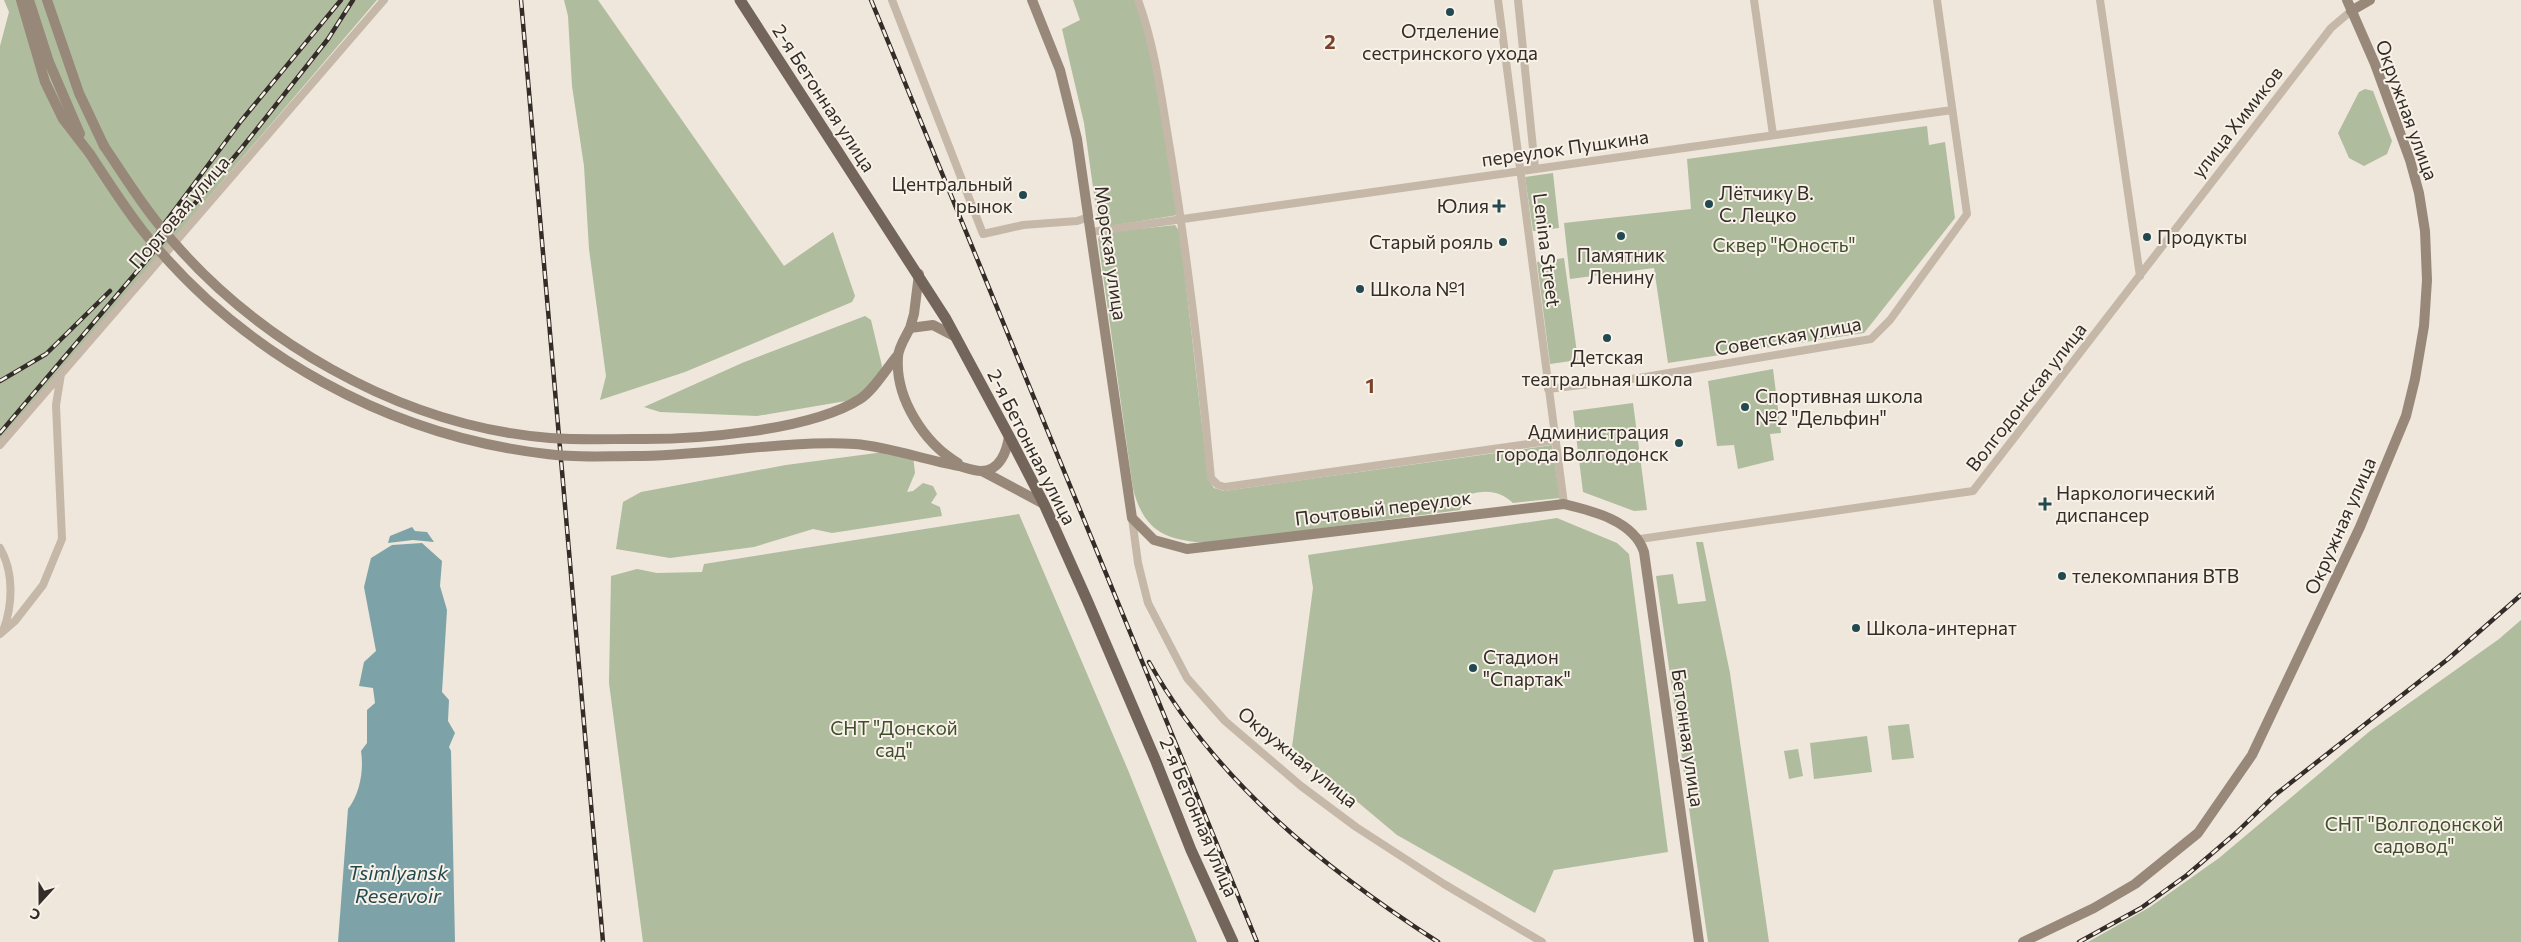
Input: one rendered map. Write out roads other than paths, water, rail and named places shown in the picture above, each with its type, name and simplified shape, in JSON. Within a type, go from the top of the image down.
[{"type":"main road","points":[[21,0],[45,82],[63,119],[90,154],[144,232],[196,288],[248,334],[324,384],[406,421],[453,437],[498,447],[549,455],[674,456],[848,444],[880,446],[982,471],[1044,504]]},
{"type":"main road","points":[[29,0],[64,100],[90,154]]},
{"type":"main road","points":[[47,0],[79,93],[104,146],[157,222],[208,277],[258,321],[332,369],[411,406],[458,421],[502,431],[550,438],[673,440],[784,426],[835,412],[862,398],[897,356],[910,328],[914,314],[919,274]]},
{"type":"main road","name":"2-я Бетонная улица","points":[[740,0],[919,274],[956,337],[1009,436],[1044,504],[1155,759],[1191,850],[1233,942]]},
{"type":"main road","name":"Морская улица","points":[[1032,0],[1060,70],[1077,139],[1132,518]]},
{"type":"main road","name":"Окружная улица","points":[[2023,942],[2094,908],[2135,884],[2198,833],[2252,755],[2360,527],[2406,416],[2415,379],[2424,326],[2427,280],[2425,231],[2419,193],[2410,160],[2378,72],[2346,0]]},
{"type":"main road","name":"улица Химиков","points":[[2351,11],[2370,0]]},
{"type":"main road","points":[[910,328],[933,325],[956,337]]},
{"type":"main road","points":[[897,356],[902,386],[916,420],[938,450],[966,468]]},
{"type":"main road","points":[[982,471],[1000,463],[1008,450],[1009,436]]},
{"type":"main road","name":"Почтовый переулок","points":[[1132,518],[1154,540],[1186,549],[1564,504],[1604,516],[1622,525],[1640,539]]},
{"type":"main road","name":"Бетонная улица","points":[[1640,539],[1644,552],[1698,942]]},
{"type":"street","name":"Портовая улица","points":[[0,445],[384,0]]},
{"type":"street","points":[[892,0],[983,234],[1022,225],[1078,220],[1089,217]]},
{"type":"street","points":[[1138,0],[1147,25],[1182,220],[1211,478],[1218,485],[1226,488],[1556,440]]},
{"type":"street","name":"Lenina Street","points":[[1498,0],[1564,504]]},
{"type":"street","name":"Lenina Street","points":[[1518,0],[1535,168]]},
{"type":"street","points":[[1754,0],[1773,135]]},
{"type":"street","name":"Советская улица","points":[[1548,388],[1639,378],[1871,340],[1890,320],[1967,214],[1937,0]]},
{"type":"street","points":[[2100,0],[2140,276]]},
{"type":"street","name":"улица Химиков","points":[[2140,276],[2332,28],[2351,11]]},
{"type":"street","name":"переулок Пушкина","points":[[1091,232],[1952,110]]},
{"type":"street","name":"Волгодонская улица","points":[[1640,539],[1974,491],[2140,276]]},
{"type":"street","points":[[1,633],[15,621],[43,585],[62,539],[56,406],[62,372]]},
{"type":"street","name":"Окружная улица","points":[[1132,518],[1138,562],[1148,603],[1187,678],[1225,721],[1275,764],[1356,827],[1444,884],[1542,942]]},
{"type":"street","points":[[0,548],[9,567],[10,606],[1,633]]},
{"type":"water","points":[[412,527],[415,531],[427,532],[434,542],[413,540],[388,543],[390,536]]},
{"type":"water","name":"Tsimlyansk Reservoir","points":[[422,543],[442,561],[440,586],[447,610],[442,692],[449,700],[448,721],[455,733],[449,747],[451,751],[455,942],[338,942],[348,809],[356,796],[360,782],[361,751],[367,743],[367,710],[375,703],[373,688],[359,686],[364,662],[376,651],[364,587],[371,558],[392,545]]},
{"type":"railway","points":[[144,251],[241,121],[341,0]]},
{"type":"railway","points":[[0,433],[241,149],[328,39],[353,0]]},
{"type":"railway","points":[[521,0],[603,942]]},
{"type":"railway","points":[[871,0],[1257,942]]},
{"type":"railway","points":[[0,381],[46,354],[110,291]]},
{"type":"railway","points":[[2079,942],[2141,908],[2187,875],[2237,832],[2275,795],[2448,659],[2521,595]]},
{"type":"railway","points":[[1149,662],[1176,705],[1207,746],[1240,784],[1276,820],[1355,884],[1438,942]]},
{"type":"place","name":"Отделение сестринского ухода","points":[[1450,12]]},
{"type":"place","name":"Центральный рынок","points":[[1023,195]]},
{"type":"place","name":"Лётчику В. С. Лецко","points":[[1709,204]]},
{"type":"place","name":"Юлия","points":[[1499,206]]},
{"type":"place","name":"Памятник Ленину","points":[[1621,236]]},
{"type":"place","name":"Продукты","points":[[2147,237]]},
{"type":"place","name":"Старый рояль","points":[[1503,242]]},
{"type":"place","name":"Школа №1","points":[[1360,289]]},
{"type":"place","name":"Детская театральная школа","points":[[1607,338]]},
{"type":"place","name":"Спортивная школа №2 \"Дельфин\"","points":[[1745,407]]},
{"type":"place","name":"Администрация города Волгодонск","points":[[1679,443]]},
{"type":"place","name":"Наркологический диспансер","points":[[2045,504]]},
{"type":"place","name":"телекомпания ВТВ","points":[[2062,576]]},
{"type":"place","name":"Школа-интернат","points":[[1856,628]]},
{"type":"place","name":"Стадион \"Спартак\"","points":[[1473,668]]},
{"type":"district","name":"2","points":[[1330,42]]},
{"type":"district","name":"1","points":[[1370,386]]},
{"type":"park label","name":"Сквер \"Юность\"","points":[[1784,245]]},
{"type":"park label","name":"СНТ \"Донской сад\"","points":[[894,739]]},
{"type":"park label","name":"СНТ \"Волгодонской садовод\"","points":[[2414,835]]}]
